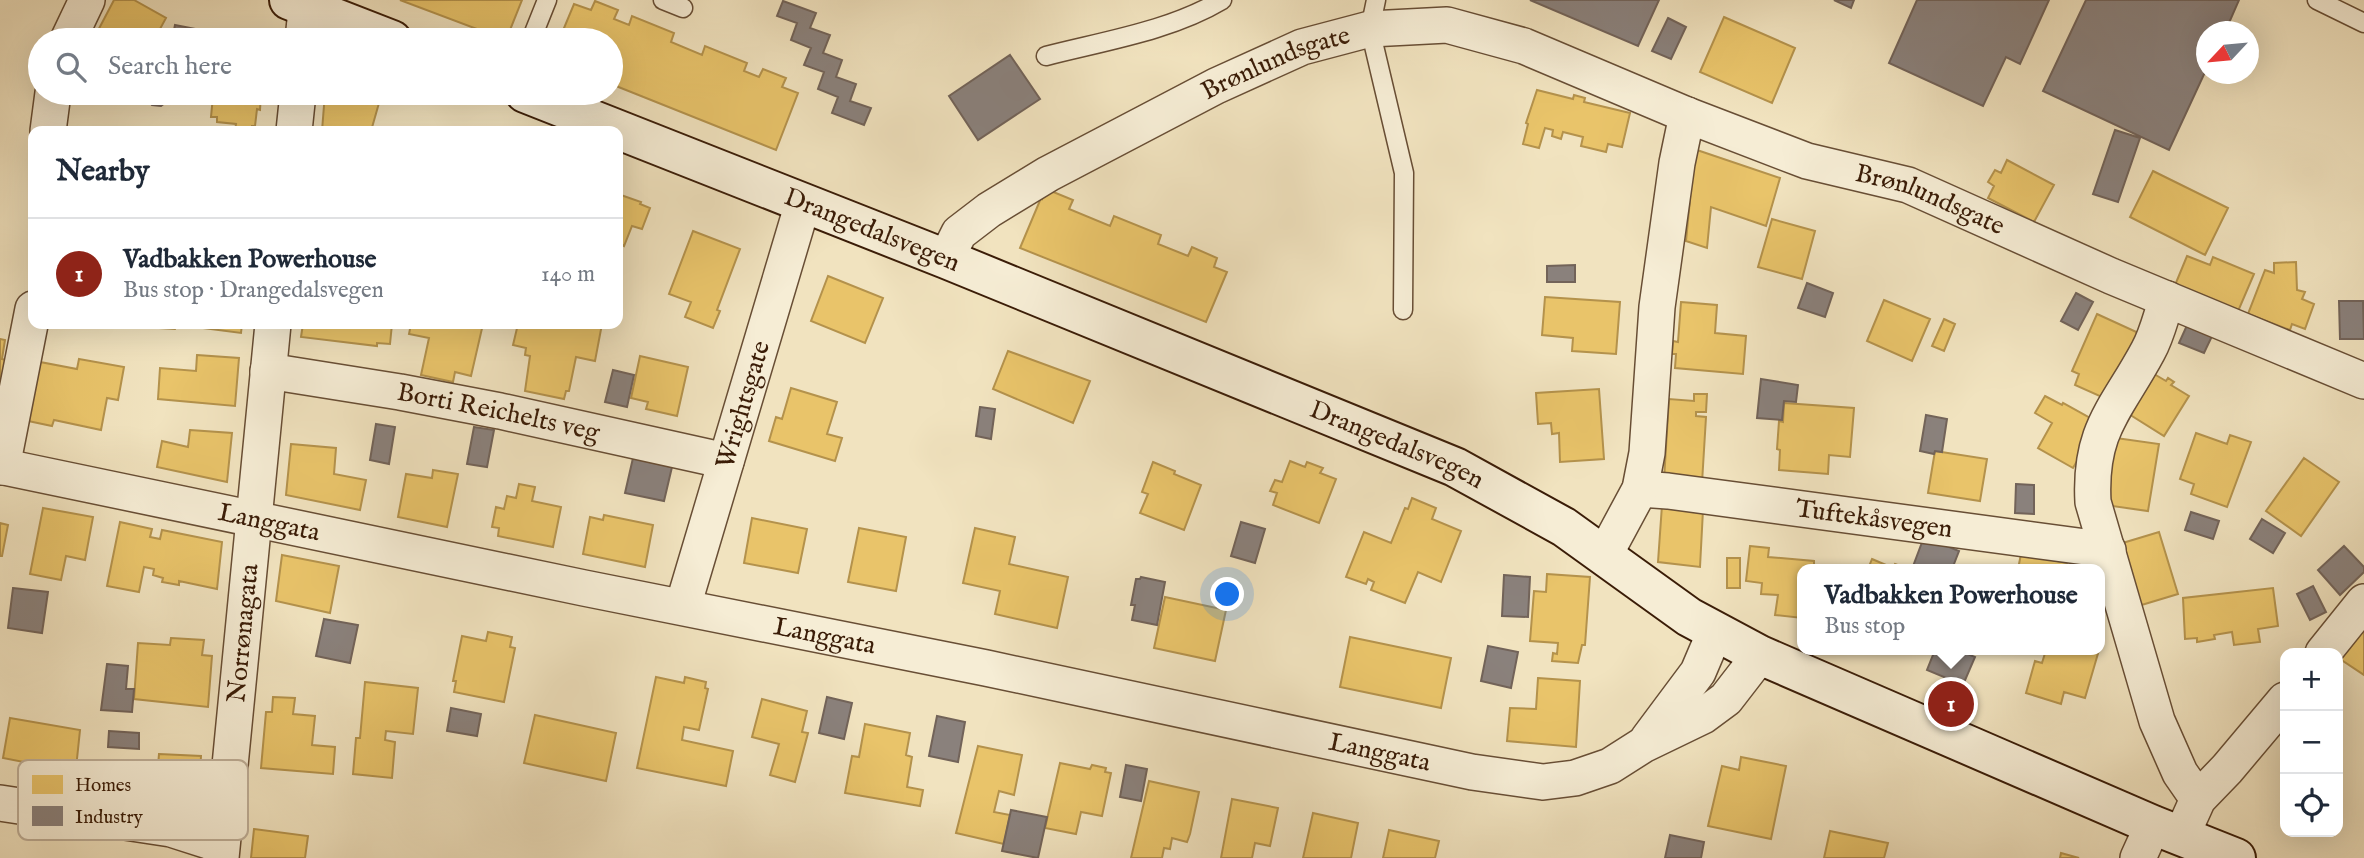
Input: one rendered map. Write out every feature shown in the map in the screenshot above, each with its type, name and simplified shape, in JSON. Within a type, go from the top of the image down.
[{"type":"street","points":[[74,28],[87,0]]},
{"type":"street","points":[[302,12],[353,28]]},
{"type":"street","name":"Brønlundsgate","points":[[946,259],[958,233],[989,210],[1048,174],[1216,86],[1373,15],[1447,25],[1524,46],[1687,115],[1807,161],[1908,186],[2364,381]]},
{"type":"street","points":[[49,126],[51,105]]},
{"type":"street","points":[[295,126],[297,105]]},
{"type":"street","name":"Drangedalsvegen","points":[[555,105],[608,126]]},
{"type":"street","points":[[1605,554],[1640,489],[1647,453],[1657,307],[1677,163],[1687,115]]},
{"type":"street","name":"Drangedalsvegen","points":[[623,132],[946,259],[1455,467],[1530,506],[1605,554],[1689,617],[1760,655],[2157,839],[2236,858]]},
{"type":"street","name":"Wrightsgate","points":[[683,606],[803,203]]},
{"type":"street","points":[[2167,299],[2150,347],[2110,414],[2097,446],[2092,478],[2093,502],[2157,721],[2180,773],[2198,799]]},
{"type":"street","points":[[1,467],[29,329]]},
{"type":"street","name":"Norrønagata","points":[[230,760],[273,329]]},
{"type":"street","name":"Borti Reichelts veg","points":[[268,371],[500,411],[726,461]]},
{"type":"street","name":"Langgata","points":[[1,467],[1513,778],[1544,782],[1575,778],[1609,766],[1643,745],[1703,716],[1726,699],[1760,655]]},
{"type":"street","name":"Tuftekåsvegen","points":[[1640,489],[1695,494],[2108,550]]},
{"type":"street","points":[[2327,648],[2364,602]]},
{"type":"street","name":"Langgata","points":[[1643,745],[1698,672],[1715,632]]},
{"type":"street","points":[[2157,839],[2227,769],[2280,706]]},
{"type":"street","points":[[0,803],[18,806]]},
{"type":"street","points":[[196,840],[221,851]]},
{"type":"lane","points":[[536,28],[547,0]]},
{"type":"lane","points":[[663,0],[683,8]]},
{"type":"lane","points":[[1045,56],[1137,33],[1204,10],[1222,0]]},
{"type":"lane","points":[[2317,0],[2364,23]]},
{"type":"lane","points":[[1373,15],[1404,173],[1403,310]]},
{"type":"building: Homes","points":[[114,0],[134,0],[166,18],[161,28],[99,28]]},
{"type":"building: Homes","points":[[400,0],[522,0],[511,28],[474,28]]},
{"type":"building: Homes","points":[[595,1],[618,10],[614,19],[629,25],[632,16],[674,33],[671,42],[702,55],[705,46],[747,63],[744,71],[759,77],[763,69],[786,78],[782,87],[798,93],[776,150],[623,89],[623,28],[564,28],[574,4],[591,10]]},
{"type":"building: Homes","points":[[1724,17],[1795,48],[1772,103],[1700,72]]},
{"type":"building: Homes","points":[[1537,90],[1573,99],[1574,95],[1585,98],[1584,102],[1630,113],[1622,147],[1608,144],[1606,152],[1581,146],[1583,137],[1563,132],[1561,139],[1552,136],[1553,130],[1545,128],[1539,148],[1523,144],[1528,124],[1526,123]]},
{"type":"building: Homes","points":[[212,105],[260,105],[260,110],[257,109],[255,126],[236,126],[217,122],[217,117],[211,117]]},
{"type":"building: Homes","points":[[324,105],[378,105],[372,126],[322,126]]},
{"type":"building: Homes","points":[[1694,149],[1780,178],[1766,226],[1711,207],[1707,248],[1686,241],[1690,200],[1687,199]]},
{"type":"building: Homes","points":[[2007,160],[2054,185],[2034,222],[1988,198],[1994,186],[1988,182],[1995,170],[2001,173]]},
{"type":"building: Homes","points":[[2153,171],[2228,208],[2205,255],[2130,217]]},
{"type":"building: Homes","points":[[1046,189],[1073,200],[1069,209],[1110,226],[1114,216],[1161,235],[1158,244],[1188,256],[1192,247],[1217,258],[1214,267],[1227,272],[1206,322],[1020,248]]},
{"type":"building: Homes","points":[[623,196],[650,208],[642,229],[632,226],[624,246]]},
{"type":"building: Homes","points":[[1772,219],[1815,231],[1802,279],[1758,267]]},
{"type":"building: Homes","points":[[693,231],[740,249],[713,328],[685,317],[691,302],[669,294]]},
{"type":"building: Homes","points":[[2187,256],[2210,265],[2213,257],[2254,274],[2236,316],[2173,290]]},
{"type":"building: Homes","points":[[2296,262],[2297,290],[2305,292],[2302,299],[2314,304],[2305,329],[2292,324],[2290,330],[2248,314],[2265,270],[2274,273],[2274,263]]},
{"type":"building: Homes","points":[[828,276],[883,298],[865,343],[811,321]]},
{"type":"building: Homes","points":[[1545,297],[1620,302],[1616,354],[1572,351],[1573,338],[1542,335]]},
{"type":"building: Homes","points":[[1884,300],[1930,319],[1912,361],[1867,341]]},
{"type":"building: Homes","points":[[1681,302],[1717,305],[1715,333],[1746,336],[1743,374],[1675,368],[1673,341],[1678,342]]},
{"type":"building: Homes","points":[[2097,314],[2143,335],[2113,402],[2075,385],[2079,374],[2072,371]]},
{"type":"building: Homes","points":[[1944,319],[1955,324],[1944,351],[1932,346]]},
{"type":"building: Homes","points":[[211,329],[241,329],[241,333]]},
{"type":"building: Homes","points":[[302,329],[392,329],[390,344],[377,343],[377,346],[301,337]]},
{"type":"building: Homes","points":[[410,329],[482,329],[471,376],[455,372],[453,382],[421,375],[429,338],[409,334]]},
{"type":"building: Homes","points":[[517,329],[601,329],[595,361],[576,357],[569,391],[566,391],[564,399],[525,391],[530,356],[525,355],[526,348],[513,345]]},
{"type":"building: Homes","points":[[0,339],[5,340],[2,359],[6,360],[0,397]]},
{"type":"building: Homes","points":[[1008,351],[1090,381],[1073,423],[993,389]]},
{"type":"building: Homes","points":[[197,355],[239,358],[235,406],[158,399],[160,368],[196,371]]},
{"type":"building: Homes","points":[[640,356],[688,367],[677,416],[646,409],[648,402],[631,398]]},
{"type":"building: Homes","points":[[79,359],[124,367],[118,400],[107,398],[101,430],[54,420],[52,426],[28,421],[40,362],[77,369]]},
{"type":"building: Homes","points":[[2149,371],[2166,381],[2168,378],[2174,382],[2171,385],[2189,396],[2164,436],[2124,411]]},
{"type":"building: Homes","points":[[791,388],[837,402],[827,434],[842,438],[835,461],[769,441],[776,417],[782,419]]},
{"type":"building: Homes","points":[[1599,389],[1604,459],[1560,462],[1559,433],[1552,434],[1551,423],[1538,424],[1536,393]]},
{"type":"building: Homes","points":[[1694,394],[1707,394],[1706,412],[1696,412],[1696,416],[1706,417],[1702,483],[1664,480],[1669,399],[1694,401]]},
{"type":"building: Homes","points":[[2045,396],[2099,423],[2073,468],[2038,448],[2052,423],[2035,413]]},
{"type":"building: Homes","points":[[1784,403],[1854,408],[1850,457],[1829,455],[1828,474],[1779,470],[1779,421],[1783,422]]},
{"type":"building: Homes","points":[[190,430],[232,433],[227,482],[157,467],[162,441],[188,447]]},
{"type":"building: Homes","points":[[2196,433],[2227,444],[2230,435],[2251,442],[2227,507],[2191,494],[2194,484],[2180,479]]},
{"type":"building: Homes","points":[[2116,438],[2159,444],[2148,511],[2105,505]]},
{"type":"building: Homes","points":[[291,444],[336,448],[334,474],[366,480],[360,510],[286,495]]},
{"type":"building: Homes","points":[[1935,451],[1987,459],[1980,501],[1928,493]]},
{"type":"building: Homes","points":[[2304,458],[2339,482],[2301,536],[2266,511]]},
{"type":"building: Homes","points":[[1290,461],[1305,467],[1307,462],[1323,468],[1320,473],[1336,479],[1319,523],[1273,505],[1277,493],[1270,491],[1275,480],[1282,482]]},
{"type":"building: Homes","points":[[1153,462],[1201,485],[1184,530],[1140,513],[1148,494],[1142,492]]},
{"type":"building: Homes","points":[[433,470],[458,474],[447,527],[398,517],[406,474],[432,478]]},
{"type":"building: Homes","points":[[519,484],[535,487],[532,501],[561,507],[553,547],[498,536],[499,528],[492,527],[496,507],[504,509],[507,496],[516,498]]},
{"type":"building: Homes","points":[[1412,498],[1436,508],[1432,519],[1461,531],[1441,582],[1418,572],[1405,603],[1371,590],[1374,582],[1368,579],[1366,584],[1346,577],[1364,532],[1391,543],[1405,508],[1408,509]]},
{"type":"building: Homes","points":[[1662,505],[1703,510],[1700,567],[1658,562]]},
{"type":"building: Homes","points":[[43,508],[93,517],[85,560],[66,556],[61,580],[30,574]]},
{"type":"building: Homes","points":[[604,515],[653,525],[645,567],[583,554],[590,517],[603,520]]},
{"type":"building: Homes","points":[[752,518],[807,529],[798,573],[744,563]]},
{"type":"building: Homes","points":[[120,522],[152,529],[150,537],[160,539],[162,530],[222,542],[217,589],[179,581],[179,585],[162,582],[163,578],[153,575],[154,569],[144,567],[139,592],[107,586]]},
{"type":"building: Homes","points":[[0,523],[8,525],[2,556],[0,556]]},
{"type":"building: Homes","points":[[859,528],[906,537],[896,591],[848,582]]},
{"type":"building: Homes","points":[[975,528],[1015,537],[1009,564],[1068,577],[1057,628],[995,614],[1000,591],[963,583]]},
{"type":"building: Homes","points":[[2159,532],[2178,594],[2135,607],[2116,545]]},
{"type":"building: Homes","points":[[1750,546],[1769,548],[1768,557],[1814,561],[1814,564],[1797,564],[1797,617],[1775,615],[1778,595],[1761,594],[1762,583],[1746,581]]},
{"type":"building: Homes","points":[[2021,554],[2067,563],[2067,564],[2019,564]]},
{"type":"building: Homes","points":[[282,555],[339,566],[330,613],[276,601]]},
{"type":"building: Homes","points":[[1727,558],[1740,558],[1740,588],[1727,588]]},
{"type":"building: Homes","points":[[1872,559],[1884,564],[1870,564]]},
{"type":"building: Homes","points":[[1547,574],[1590,577],[1585,645],[1582,645],[1578,663],[1552,661],[1553,653],[1557,654],[1558,643],[1530,641],[1534,591],[1546,592]]},
{"type":"building: Homes","points":[[2273,588],[2278,626],[2258,629],[2260,642],[2234,645],[2232,632],[2197,642],[2197,638],[2185,639],[2183,598]]},
{"type":"building: Homes","points":[[1165,597],[1226,610],[1215,661],[1154,648]]},
{"type":"building: Homes","points":[[2364,624],[2364,675],[2343,661],[2343,655]]},
{"type":"building: Homes","points":[[488,632],[512,637],[510,647],[515,648],[504,702],[454,692],[456,681],[453,681],[462,636],[486,641]]},
{"type":"building: Homes","points":[[1350,637],[1451,658],[1441,708],[1340,687]]},
{"type":"building: Homes","points":[[171,638],[204,640],[202,655],[212,656],[208,707],[134,699],[138,643],[170,645]]},
{"type":"building: Homes","points":[[2044,655],[2098,655],[2085,698],[2064,692],[2061,704],[2026,693],[2035,661],[2042,663]]},
{"type":"building: Homes","points":[[656,677],[684,683],[685,677],[706,682],[705,688],[708,689],[699,730],[684,727],[682,740],[733,751],[726,786],[637,768]]},
{"type":"building: Homes","points":[[1538,678],[1580,681],[1576,747],[1507,741],[1510,708],[1536,709]]},
{"type":"building: Homes","points":[[365,682],[418,688],[413,734],[386,731],[385,740],[395,742],[392,778],[353,774],[356,738],[360,738]]},
{"type":"building: Homes","points":[[273,697],[295,698],[293,714],[315,716],[312,745],[335,747],[333,774],[261,768],[266,712],[272,712]]},
{"type":"building: Homes","points":[[762,699],[807,711],[802,732],[808,733],[795,782],[770,775],[779,744],[752,737]]},
{"type":"building: Homes","points":[[535,715],[616,733],[606,781],[524,763]]},
{"type":"building: Homes","points":[[10,718],[80,730],[77,760],[18,761],[3,758]]},
{"type":"building: Homes","points":[[865,724],[910,733],[906,755],[912,757],[907,787],[923,790],[920,806],[845,793],[852,756],[859,757]]},
{"type":"building: Homes","points":[[978,746],[1022,755],[1014,795],[999,791],[994,812],[1010,815],[1004,844],[956,833]]},
{"type":"building: Homes","points":[[159,754],[201,756],[201,760],[158,760]]},
{"type":"building: Homes","points":[[1741,757],[1786,766],[1771,839],[1708,826],[1722,766],[1739,770]]},
{"type":"building: Homes","points":[[1060,763],[1090,769],[1092,765],[1106,768],[1105,772],[1111,773],[1102,816],[1081,812],[1076,834],[1045,828]]},
{"type":"building: Homes","points":[[1149,781],[1199,792],[1190,834],[1187,842],[1172,838],[1170,849],[1164,848],[1162,858],[1131,858]]},
{"type":"building: Homes","points":[[1232,799],[1278,808],[1270,846],[1255,843],[1252,858],[1221,858]]},
{"type":"building: Homes","points":[[1313,813],[1358,823],[1351,858],[1303,858]]},
{"type":"building: Homes","points":[[254,829],[308,836],[305,858],[251,858]]},
{"type":"building: Homes","points":[[1389,830],[1439,841],[1435,858],[1383,858]]},
{"type":"building: Homes","points":[[1830,831],[1888,843],[1884,858],[1824,858]]},
{"type":"building: Homes","points":[[2061,853],[2079,858],[2060,858]]},
{"type":"building: Industry","points":[[1530,0],[1659,0],[1638,46]]},
{"type":"building: Industry","points":[[1834,0],[1854,0],[1851,8]]},
{"type":"building: Industry","points":[[1917,0],[2049,0],[2020,64],[2006,57],[1983,106],[1889,63]]},
{"type":"building: Industry","points":[[2086,0],[2239,0],[2230,21],[2196,21],[2196,84],[2200,84],[2169,150],[2043,91]]},
{"type":"building: Industry","points":[[783,1],[816,13],[810,28],[830,35],[823,53],[842,60],[836,77],[856,84],[850,101],[871,108],[864,125],[832,113],[838,97],[818,89],[824,72],[804,65],[811,48],[791,40],[797,23],[777,16]]},
{"type":"building: Industry","points":[[1668,18],[1686,27],[1671,59],[1652,51]]},
{"type":"building: Industry","points":[[1010,55],[1040,99],[978,140],[949,96]]},
{"type":"building: Industry","points":[[2115,130],[2140,138],[2118,202],[2093,194]]},
{"type":"building: Industry","points":[[1575,265],[1575,282],[1547,282],[1547,266]]},
{"type":"building: Industry","points":[[1807,283],[1833,293],[1825,317],[1798,308]]},
{"type":"building: Industry","points":[[2076,293],[2093,302],[2078,330],[2061,321]]},
{"type":"building: Industry","points":[[2339,301],[2363,301],[2364,339],[2340,339]]},
{"type":"building: Industry","points":[[2188,323],[2213,334],[2204,353],[2179,343]]},
{"type":"building: Industry","points":[[613,370],[634,375],[627,407],[605,402]]},
{"type":"building: Industry","points":[[1761,379],[1798,385],[1796,402],[1784,401],[1782,420],[1757,418]]},
{"type":"building: Industry","points":[[980,407],[995,409],[991,439],[976,436]]},
{"type":"building: Industry","points":[[1926,415],[1947,419],[1942,452],[1935,451],[1934,454],[1920,451]]},
{"type":"building: Industry","points":[[376,424],[395,427],[389,464],[370,460]]},
{"type":"building: Industry","points":[[474,427],[494,430],[487,467],[467,464]]},
{"type":"building: Industry","points":[[633,458],[672,467],[664,501],[625,493]]},
{"type":"building: Industry","points":[[2016,484],[2034,485],[2034,514],[2015,513]]},
{"type":"building: Industry","points":[[2191,512],[2219,521],[2213,539],[2185,530]]},
{"type":"building: Industry","points":[[2262,519],[2285,533],[2273,553],[2250,539]]},
{"type":"building: Industry","points":[[1241,522],[1265,529],[1255,563],[1231,556]]},
{"type":"building: Industry","points":[[1924,537],[1959,551],[1954,564],[1914,564]]},
{"type":"building: Industry","points":[[2344,546],[2364,567],[2364,572],[2340,595],[2318,570]]},
{"type":"building: Industry","points":[[1504,575],[1530,577],[1528,617],[1502,616]]},
{"type":"building: Industry","points":[[1141,577],[1165,582],[1157,625],[1132,620],[1135,605],[1131,605],[1136,579]]},
{"type":"building: Industry","points":[[2313,586],[2326,612],[2310,620],[2297,594]]},
{"type":"building: Industry","points":[[13,588],[48,592],[42,633],[8,628]]},
{"type":"building: Industry","points":[[324,619],[358,625],[350,663],[316,656]]},
{"type":"building: Industry","points":[[1488,646],[1518,652],[1511,688],[1481,681]]},
{"type":"building: Industry","points":[[1933,655],[1975,657],[1963,685],[1927,670]]},
{"type":"building: Industry","points":[[107,664],[128,666],[126,689],[134,689],[132,712],[101,710]]},
{"type":"building: Industry","points":[[827,697],[852,703],[844,739],[819,733]]},
{"type":"building: Industry","points":[[451,708],[481,714],[477,736],[447,731]]},
{"type":"building: Industry","points":[[937,716],[965,722],[958,762],[929,756]]},
{"type":"building: Industry","points":[[109,731],[139,733],[139,749],[108,747]]},
{"type":"building: Industry","points":[[1126,765],[1147,769],[1141,801],[1120,797]]},
{"type":"building: Industry","points":[[1011,810],[1047,817],[1038,858],[1002,851]]},
{"type":"building: Industry","points":[[1670,835],[1704,842],[1701,858],[1665,858]]},
{"type":"place","name":"Vadbakken Powerhouse","points":[[1951,704]]}]
